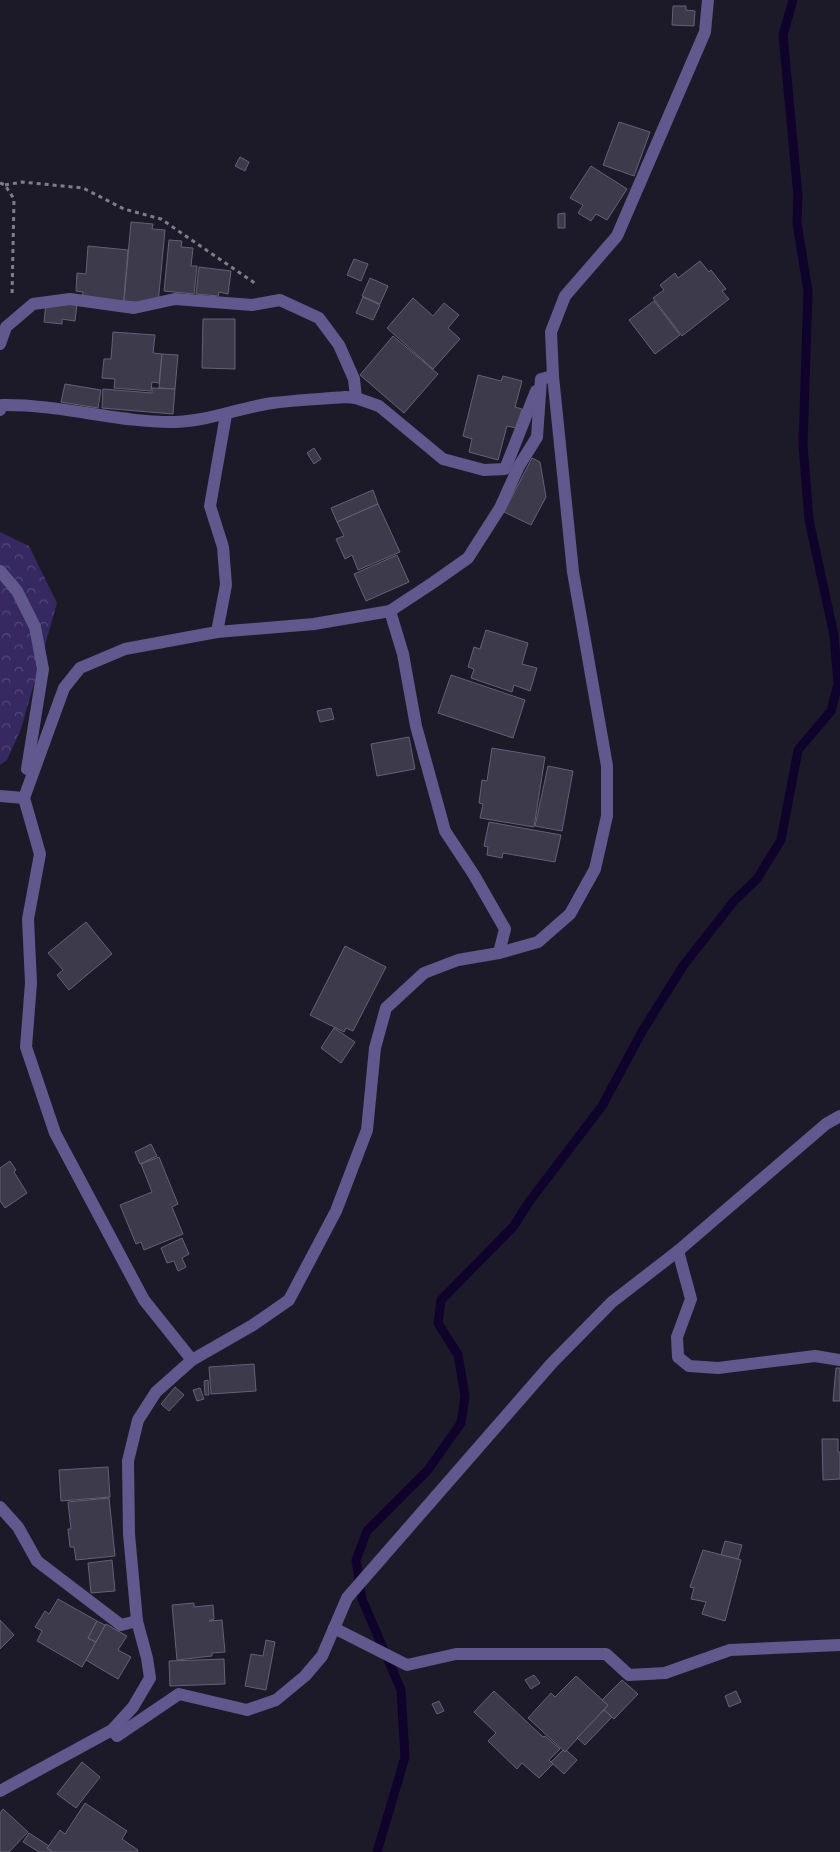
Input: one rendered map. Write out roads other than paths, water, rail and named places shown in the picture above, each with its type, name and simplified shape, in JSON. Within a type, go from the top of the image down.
[{"type":"street","points":[[0,1791],[112,1730],[133,1707],[150,1678],[147,1658],[137,1621],[129,1534],[128,1461],[138,1420],[156,1392],[192,1360],[253,1325],[288,1300],[336,1211],[367,1130],[374,1048],[386,1008],[424,973],[458,960],[499,953],[538,942],[570,914],[595,869],[607,816],[607,766],[573,572],[551,332],[565,296],[617,236],[705,32],[708,0]]},
{"type":"street","points":[[0,344],[6,327],[33,304],[70,299],[134,308],[175,299],[252,305],[280,300],[319,318],[339,345],[354,379],[356,398]]},
{"type":"street","points":[[541,379],[554,376]]},
{"type":"street","points":[[1,405],[26,405],[131,420],[178,422],[226,415],[272,403],[356,398],[379,406],[443,459],[484,470],[505,469],[541,379]]},
{"type":"street","points":[[192,1360],[144,1300],[55,1133],[26,1047],[31,983],[28,919],[40,854],[24,798],[33,772],[64,688],[80,668],[125,649],[217,632],[314,624],[390,611],[468,558],[500,508],[519,466],[536,437],[541,379]]},
{"type":"street","points":[[217,632],[226,585],[222,547],[210,506],[226,415]]},
{"type":"street","points":[[0,571],[17,591],[35,627],[43,669],[27,769],[33,772]]},
{"type":"street","points":[[390,611],[402,654],[416,726],[445,831],[474,875],[505,930],[499,953]]},
{"type":"street","points":[[0,796],[24,798]]},
{"type":"street","points":[[112,1730],[117,1736],[179,1694],[247,1710],[276,1700],[305,1676],[322,1656],[347,1598],[552,1363],[612,1302],[678,1251],[826,1124],[840,1116]]},
{"type":"street","points":[[678,1251],[691,1298],[676,1337],[678,1357],[689,1366],[718,1368],[815,1356],[840,1360]]},
{"type":"street","points":[[0,1507],[18,1527],[37,1561],[121,1624],[137,1621]]},
{"type":"street","points":[[334,1628],[407,1665],[456,1654],[606,1654],[629,1675],[665,1673],[730,1650],[840,1645]]},
{"type":"waterway","points":[[377,1852],[405,1757],[401,1690],[362,1599],[356,1560],[367,1531],[428,1470],[461,1423],[465,1396],[458,1355],[438,1323],[441,1300],[513,1227],[529,1202],[602,1106],[643,1030],[683,966],[734,901],[757,879],[781,840],[798,750],[831,711],[838,684],[834,635],[809,520],[803,445],[808,291],[797,223],[798,196],[783,35],[793,0]]}]
